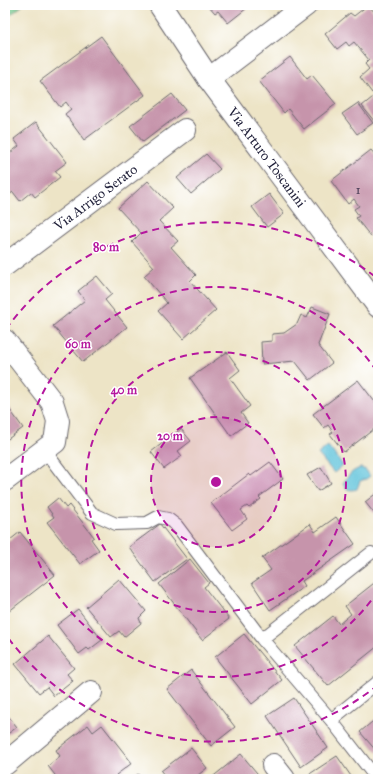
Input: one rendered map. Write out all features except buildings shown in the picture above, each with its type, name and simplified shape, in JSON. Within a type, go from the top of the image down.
[{"type":"street","name":"Via Arturo Toscanini","points":[[160,5],[209,79],[376,298]]},
{"type":"street","points":[[209,79],[306,5]]},
{"type":"street","name":"Via Arrigo Serato","points":[[5,265],[185,130]]},
{"type":"street","points":[[5,341],[52,402],[58,421],[55,442],[5,480]]},
{"type":"street","points":[[5,764],[91,692]]},
{"type":"lane","points":[[45,451],[92,513],[116,524],[147,523],[158,517],[168,519],[177,526],[262,639],[331,720],[377,779]]},
{"type":"lane","points":[[262,639],[372,553]]},
{"type":"lane","points":[[331,720],[378,682]]},
{"type":"green space","points":[[5,5],[23,5],[5,19]]},
{"type":"water","points":[[328,446],[343,465],[334,473],[318,454]]},
{"type":"water","points":[[361,468],[366,470],[370,476],[360,481],[357,489],[347,489],[343,484],[346,479],[352,472]]}]
